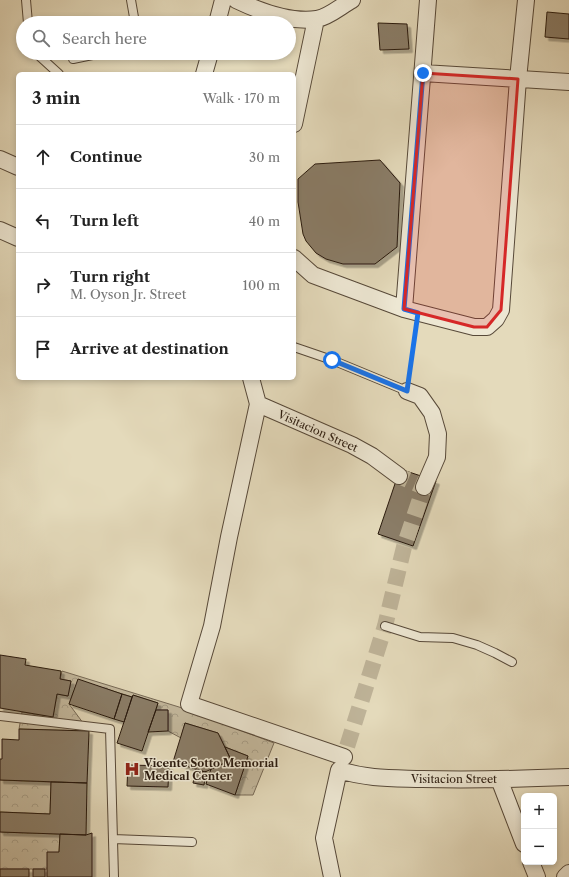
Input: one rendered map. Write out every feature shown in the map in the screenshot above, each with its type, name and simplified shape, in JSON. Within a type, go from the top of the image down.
[{"type":"street","points":[[219,16],[223,0]]},
{"type":"street","points":[[236,0],[280,16]]},
{"type":"street","points":[[296,19],[316,19],[325,16],[352,0]]},
{"type":"street","points":[[411,311],[428,0]]},
{"type":"street","points":[[296,260],[313,275],[411,311],[474,327],[487,328],[496,319],[501,310],[518,80],[526,0]]},
{"type":"street","points":[[296,114],[316,19]]},
{"type":"street","points":[[201,72],[207,60]]},
{"type":"street","points":[[423,73],[569,82]]},
{"type":"street","points":[[0,159],[16,166]]},
{"type":"street","points":[[0,230],[16,237]]},
{"type":"street","points":[[252,380],[258,404]]},
{"type":"street","points":[[407,391],[420,396],[432,413],[438,434],[437,457],[424,487]]},
{"type":"street","name":"Visitacion Street","points":[[398,476],[372,456],[352,445],[258,404],[229,537],[212,626],[189,704],[342,764],[359,776],[458,780],[569,777]]},
{"type":"street","points":[[332,877],[324,838],[342,764]]},
{"type":"street","points":[[499,779],[521,836]]},
{"type":"street","points":[[532,865],[537,877]]},
{"type":"street","points":[[565,877],[569,873]]},
{"type":"lane","points":[[26,0],[27,16]]},
{"type":"lane","points":[[131,0],[134,16]]},
{"type":"lane","points":[[44,60],[57,72]]},
{"type":"lane","points":[[296,348],[332,360],[407,391]]},
{"type":"lane","points":[[385,626],[420,637],[453,638],[477,645],[512,662]]},
{"type":"lane","points":[[0,716],[110,729],[114,877]]},
{"type":"lane","points":[[113,838],[192,842]]},
{"type":"path","points":[[407,391],[411,311]]},
{"type":"highlighted area","points":[[423,73],[518,79],[501,310],[487,327],[474,327],[404,309]]},
{"type":"green space","points":[[62,671],[179,707],[274,743],[253,795],[235,795],[248,756],[225,747],[218,733],[185,723],[181,738],[168,731],[168,710],[156,710],[158,703],[133,695],[132,697],[78,680],[69,704],[89,731],[19,729],[22,712],[53,717],[57,694],[68,696],[71,681],[60,679]]},
{"type":"green space","points":[[0,780],[51,782],[50,814],[0,812]]},
{"type":"green space","points":[[0,832],[60,834],[59,852],[47,869],[0,869]]},
{"type":"building","points":[[547,12],[569,14],[569,39],[545,37]]},
{"type":"building","points":[[378,23],[407,24],[409,49],[380,50]]},
{"type":"building","points":[[380,160],[400,183],[397,247],[375,264],[343,264],[326,259],[316,253],[306,241],[303,234],[298,202],[298,179],[315,164]]},
{"type":"building","points":[[400,469],[436,481],[413,546],[378,534]]},
{"type":"building","points":[[0,655],[26,659],[25,665],[61,671],[60,679],[71,681],[68,696],[57,694],[53,717],[0,708]]},
{"type":"building","points":[[78,679],[122,694],[114,719],[69,704]]},
{"type":"building","points":[[122,694],[132,697],[124,722],[114,719]]},
{"type":"building","points":[[133,695],[158,703],[142,751],[117,743]]},
{"type":"building","points":[[156,710],[168,710],[168,731],[148,732]]},
{"type":"building","points":[[185,723],[218,733],[231,760],[205,772],[173,762]]},
{"type":"building","points":[[19,729],[89,731],[87,783],[0,780],[2,739],[19,740]]},
{"type":"building","points":[[225,747],[248,756],[235,795],[206,784],[211,769],[231,760]]},
{"type":"building","points":[[128,765],[169,766],[168,787],[127,786]]},
{"type":"building","points":[[196,769],[206,771],[204,785],[193,783]]},
{"type":"building","points":[[51,782],[87,783],[86,835],[0,832],[0,812],[50,814]]},
{"type":"building","points":[[92,833],[92,877],[47,877],[47,852],[59,852],[60,834],[86,835]]},
{"type":"building","points":[[0,869],[29,869],[29,877],[0,877]]},
{"type":"building","points":[[33,869],[45,869],[45,877],[33,877]]},
{"type":"tunnel","points":[[340,769],[385,626],[404,547],[424,487],[399,476]]},
{"type":"place","name":"Vicente Sotto Memorial Medical Center","points":[[132,769]]},
{"type":"route","points":[[332,360],[407,391],[418,313],[404,309],[423,73]]}]
